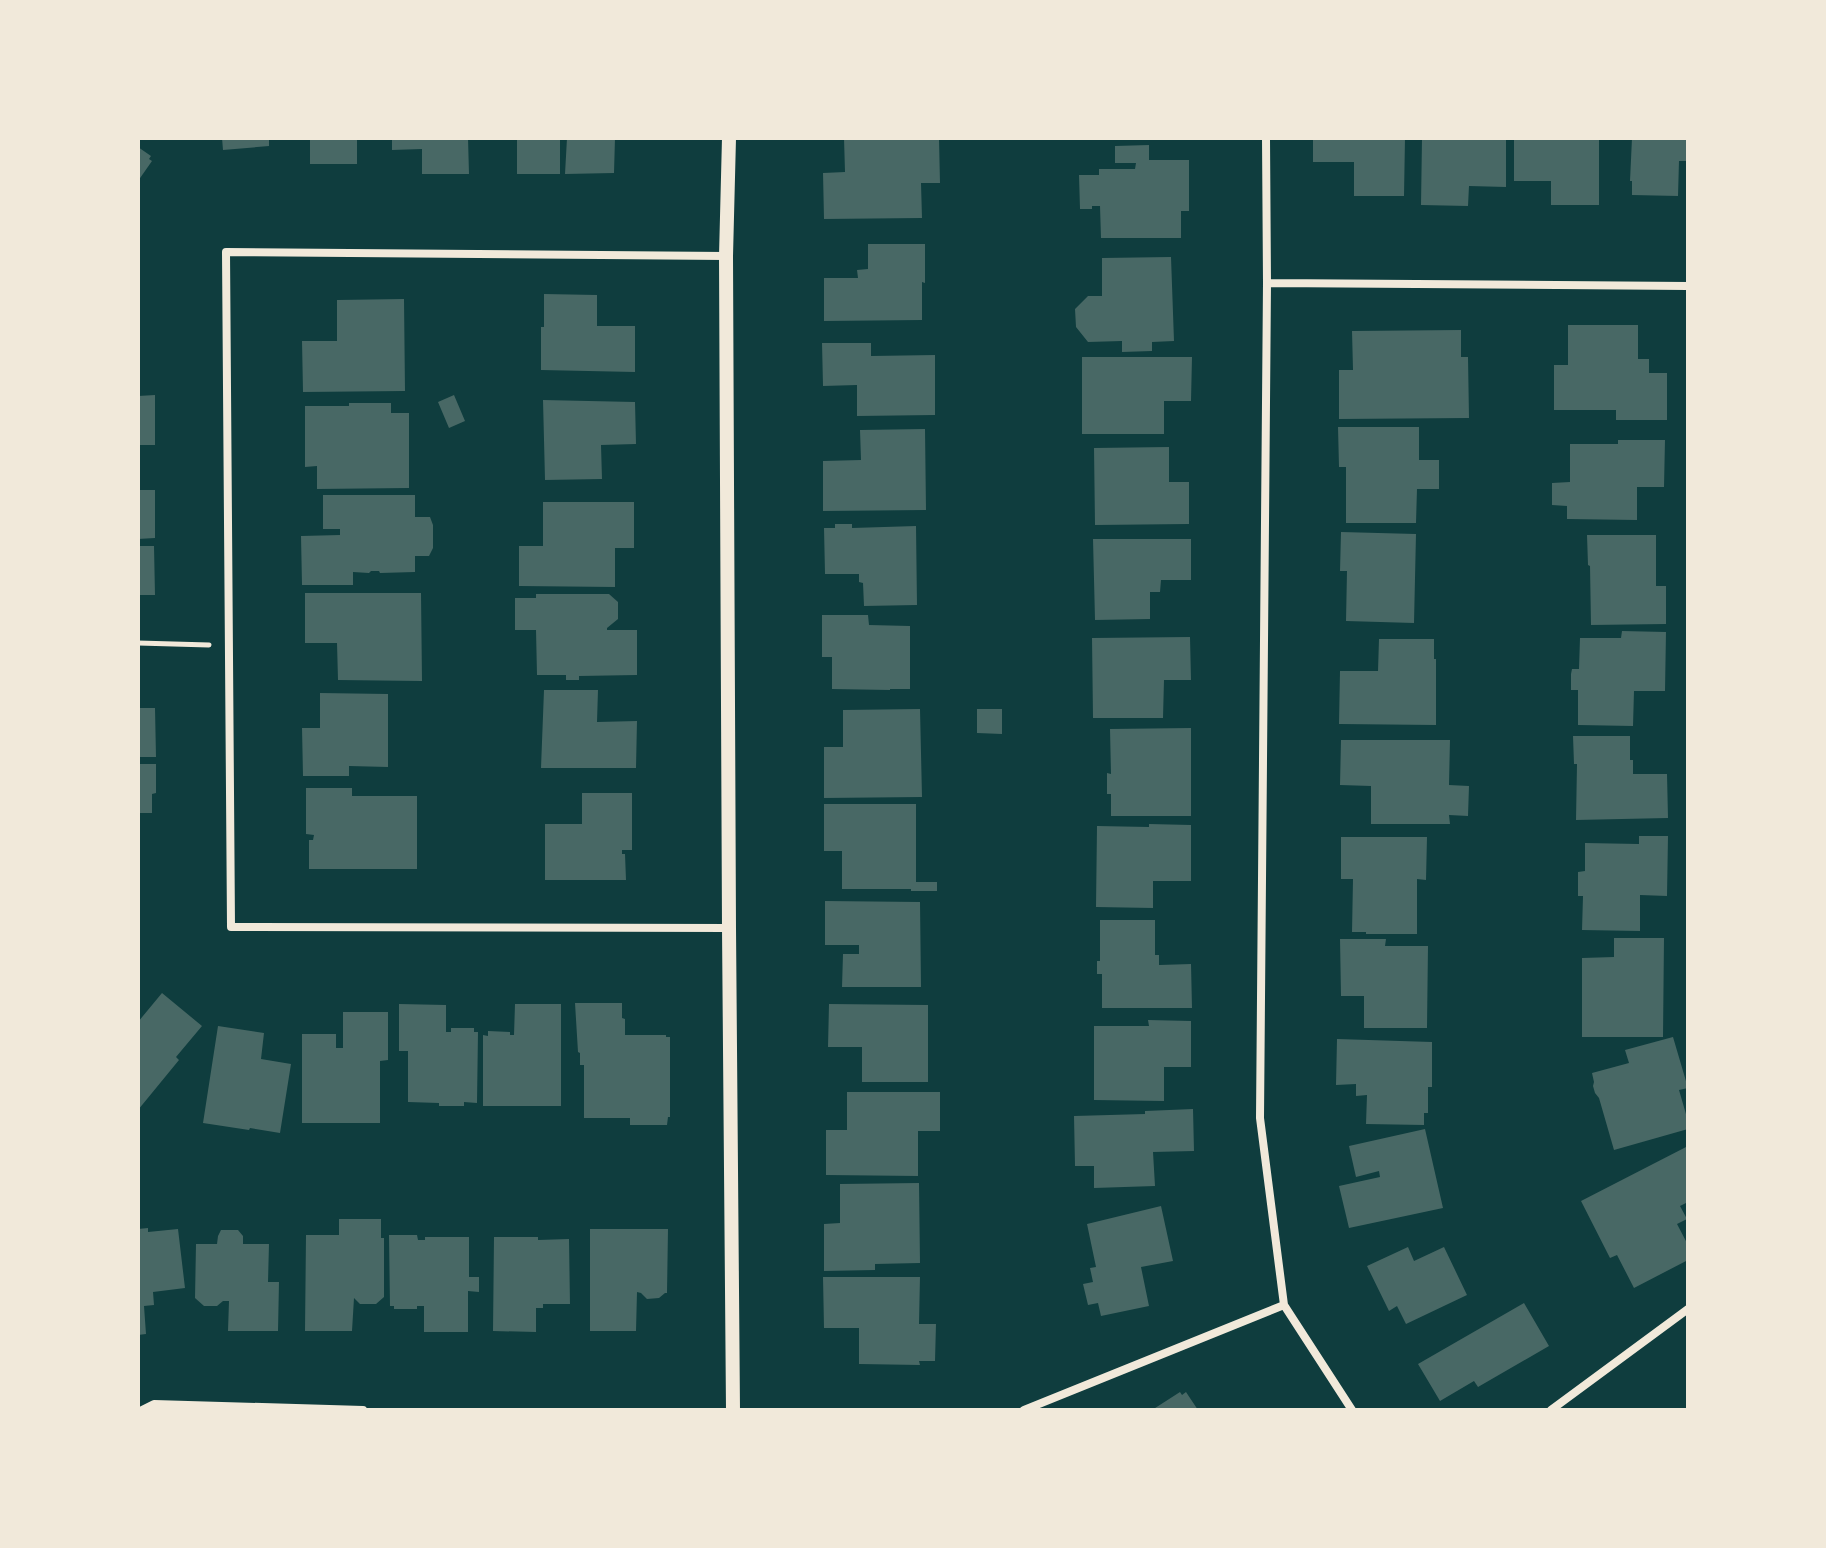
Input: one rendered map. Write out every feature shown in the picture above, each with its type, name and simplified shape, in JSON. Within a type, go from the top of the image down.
[{"type":"street","points":[[729,138],[726,256],[733,1410]]},
{"type":"street","points":[[1266,138],[1260,1118],[1284,1305],[1352,1410]]},
{"type":"street","points":[[726,256],[226,252],[231,927],[729,928]]},
{"type":"street","points":[[1267,283],[1688,286]]},
{"type":"street","points":[[1024,1410],[1284,1305]]},
{"type":"street","points":[[1551,1410],[1688,1309]]},
{"type":"street","points":[[142,1410],[154,1404],[363,1410]]},
{"type":"path","points":[[138,643],[229,645]]},
{"type":"building","points":[[222,138],[269,138],[269,146],[223,150]]},
{"type":"building","points":[[310,138],[357,138],[357,164],[310,164]]},
{"type":"building","points":[[392,138],[468,138],[469,174],[422,174],[422,149],[392,150]]},
{"type":"building","points":[[517,138],[560,138],[560,174],[517,174]]},
{"type":"building","points":[[567,138],[615,138],[614,173],[565,174]]},
{"type":"building","points":[[844,138],[939,138],[940,183],[921,183],[922,218],[824,219],[823,173],[845,172]]},
{"type":"building","points":[[1313,138],[1405,138],[1404,196],[1354,196],[1354,162],[1313,162]]},
{"type":"building","points":[[1422,138],[1506,138],[1506,187],[1469,186],[1468,206],[1421,205]]},
{"type":"building","points":[[1514,138],[1599,138],[1599,205],[1551,205],[1551,181],[1514,181]]},
{"type":"building","points":[[1632,138],[1688,138],[1688,161],[1679,161],[1678,196],[1632,195]]},
{"type":"building","points":[[1149,145],[1149,160],[1189,160],[1189,211],[1181,211],[1181,238],[1101,238],[1100,206],[1080,209],[1079,175],[1099,175],[1099,169],[1135,169],[1136,163],[1115,163],[1115,146]]},
{"type":"building","points":[[138,147],[151,156],[149,159],[152,161],[138,181]]},
{"type":"building","points":[[868,244],[925,244],[922,320],[824,321],[824,278],[858,278],[857,270],[868,269]]},
{"type":"building","points":[[1171,257],[1174,341],[1152,342],[1152,351],[1122,352],[1122,341],[1088,342],[1076,327],[1075,309],[1088,296],[1102,296],[1102,258]]},
{"type":"building","points":[[544,294],[597,295],[597,326],[635,326],[635,372],[541,370]]},
{"type":"building","points":[[404,299],[405,391],[303,392],[302,341],[337,341],[337,300]]},
{"type":"building","points":[[1568,325],[1638,325],[1638,359],[1649,359],[1649,373],[1667,373],[1667,420],[1616,420],[1616,410],[1554,410],[1554,365],[1568,365]]},
{"type":"building","points":[[1461,330],[1461,357],[1468,357],[1469,418],[1339,419],[1339,370],[1353,370],[1352,331]]},
{"type":"building","points":[[822,343],[871,343],[871,356],[935,355],[935,415],[857,416],[857,385],[823,386]]},
{"type":"building","points":[[1082,357],[1192,357],[1191,401],[1164,401],[1164,434],[1082,434]]},
{"type":"building","points":[[155,395],[155,445],[138,445],[138,396]]},
{"type":"building","points":[[454,395],[465,421],[449,428],[438,402]]},
{"type":"building","points":[[543,400],[635,402],[636,444],[601,445],[602,479],[545,480]]},
{"type":"building","points":[[349,403],[391,403],[391,413],[409,413],[409,488],[317,489],[317,466],[305,467],[305,406],[349,406]]},
{"type":"building","points":[[1338,427],[1419,427],[1419,460],[1439,460],[1439,489],[1417,489],[1416,523],[1346,523],[1346,467],[1339,467]]},
{"type":"building","points":[[925,429],[926,510],[823,511],[823,461],[861,460],[860,430]]},
{"type":"building","points":[[1618,440],[1665,440],[1664,487],[1637,487],[1637,520],[1567,519],[1567,506],[1552,505],[1552,483],[1570,482],[1570,444],[1618,444]]},
{"type":"building","points":[[1169,447],[1169,482],[1189,482],[1189,524],[1095,525],[1094,448]]},
{"type":"building","points":[[138,490],[155,490],[155,538],[138,539]]},
{"type":"building","points":[[323,495],[415,495],[415,517],[430,517],[433,525],[433,548],[429,556],[415,556],[415,572],[353,572],[353,585],[302,585],[301,536],[340,535],[340,529],[323,529]]},
{"type":"building","points":[[543,502],[634,502],[634,548],[615,548],[615,587],[519,586],[519,546],[543,546]]},
{"type":"building","points":[[835,524],[852,524],[852,528],[916,526],[917,605],[864,606],[863,583],[859,582],[859,574],[825,574],[824,528],[835,528]]},
{"type":"building","points":[[1341,532],[1416,534],[1414,623],[1346,621],[1347,571],[1340,571]]},
{"type":"building","points":[[1587,535],[1656,535],[1656,586],[1666,586],[1666,624],[1591,625]]},
{"type":"building","points":[[1093,539],[1191,539],[1191,580],[1161,580],[1160,592],[1150,592],[1150,619],[1095,620]]},
{"type":"building","points":[[138,546],[154,546],[155,595],[138,595]]},
{"type":"building","points":[[305,593],[421,593],[422,681],[338,680],[337,643],[305,643]]},
{"type":"building","points":[[536,594],[609,594],[618,602],[618,619],[607,630],[637,630],[637,675],[579,676],[579,680],[566,680],[566,675],[537,675],[536,630],[515,630],[515,598],[536,598]]},
{"type":"building","points":[[822,615],[868,615],[869,625],[910,626],[910,689],[832,689],[832,657],[822,657]]},
{"type":"building","points":[[1622,631],[1666,632],[1665,691],[1634,691],[1633,726],[1578,725],[1578,690],[1571,690],[1571,674],[1572,669],[1579,669],[1580,638],[1621,638]]},
{"type":"building","points":[[1190,637],[1191,680],[1164,680],[1163,718],[1093,718],[1092,638]]},
{"type":"building","points":[[1379,639],[1434,639],[1436,725],[1339,724],[1340,671],[1378,671]]},
{"type":"building","points":[[544,690],[598,690],[597,722],[637,721],[636,768],[541,768]]},
{"type":"building","points":[[320,693],[388,694],[388,767],[349,766],[349,776],[303,776],[302,728],[320,728]]},
{"type":"building","points":[[138,708],[155,708],[156,757],[138,757]]},
{"type":"building","points":[[920,709],[922,797],[824,798],[824,747],[843,747],[843,710]]},
{"type":"building","points":[[977,709],[1002,709],[1002,734],[977,733]]},
{"type":"building","points":[[1191,728],[1191,816],[1111,816],[1111,794],[1107,794],[1107,773],[1111,774],[1110,729]]},
{"type":"building","points":[[1573,736],[1630,736],[1633,774],[1667,774],[1668,818],[1576,820],[1577,764],[1574,764]]},
{"type":"building","points":[[1341,740],[1450,740],[1449,785],[1469,786],[1468,816],[1449,815],[1450,824],[1371,824],[1371,786],[1340,785]]},
{"type":"building","points":[[138,764],[156,764],[152,813],[138,813]]},
{"type":"building","points":[[306,788],[352,788],[352,796],[417,796],[417,869],[309,869],[309,840],[313,840],[314,835],[306,834]]},
{"type":"building","points":[[582,793],[632,793],[632,850],[622,850],[625,854],[626,880],[545,880],[545,824],[582,824]]},
{"type":"building","points":[[824,804],[916,804],[916,882],[937,882],[937,891],[842,889],[842,851],[824,851]]},
{"type":"building","points":[[1149,824],[1191,825],[1191,881],[1153,881],[1153,908],[1096,907],[1097,826],[1149,827]]},
{"type":"building","points":[[1639,836],[1668,836],[1667,896],[1640,895],[1640,931],[1582,930],[1583,896],[1578,896],[1578,872],[1585,871],[1585,843],[1639,844]]},
{"type":"building","points":[[1341,837],[1427,837],[1426,880],[1417,879],[1417,934],[1352,932],[1353,879],[1341,879]]},
{"type":"building","points":[[825,901],[920,902],[921,987],[842,987],[843,954],[859,954],[859,945],[825,945]]},
{"type":"building","points":[[1100,920],[1155,920],[1155,955],[1159,955],[1159,965],[1191,964],[1192,1008],[1102,1008],[1102,974],[1097,974]]},
{"type":"building","points":[[1614,938],[1664,938],[1663,1037],[1582,1037],[1582,958],[1614,957]]},
{"type":"building","points":[[1340,939],[1386,939],[1385,946],[1428,946],[1427,1028],[1364,1028],[1364,996],[1341,996]]},
{"type":"building","points":[[162,993],[202,1026],[138,1110],[138,1022]]},
{"type":"building","points":[[575,1003],[622,1003],[625,1035],[670,1037],[670,1117],[667,1125],[630,1125],[630,1118],[584,1118],[584,1065],[580,1065],[578,1052]]},
{"type":"building","points":[[399,1004],[446,1005],[446,1032],[451,1032],[451,1028],[474,1028],[474,1032],[478,1032],[477,1103],[439,1106],[439,1103],[408,1102],[408,1051],[399,1051]]},
{"type":"building","points":[[515,1004],[561,1004],[561,1106],[483,1106],[483,1035],[488,1036],[488,1031],[514,1035]]},
{"type":"building","points":[[829,1004],[928,1005],[928,1082],[862,1082],[862,1047],[828,1047]]},
{"type":"building","points":[[343,1012],[388,1012],[388,1060],[380,1061],[380,1123],[302,1123],[302,1034],[336,1034],[336,1048],[343,1048]]},
{"type":"building","points":[[1148,1020],[1191,1021],[1191,1067],[1164,1067],[1164,1101],[1094,1100],[1094,1026],[1149,1026]]},
{"type":"building","points":[[218,1026],[264,1033],[261,1059],[291,1064],[280,1133],[203,1123]]},
{"type":"building","points":[[1673,1037],[1688,1088],[1679,1090],[1688,1129],[1614,1150],[1593,1086],[1592,1073],[1629,1063],[1625,1050]]},
{"type":"building","points":[[1337,1039],[1432,1042],[1432,1087],[1428,1087],[1428,1113],[1424,1113],[1424,1125],[1366,1124],[1367,1095],[1356,1096],[1356,1084],[1336,1085]]},
{"type":"building","points":[[847,1092],[940,1092],[940,1131],[918,1131],[918,1176],[826,1175],[826,1130],[847,1130]]},
{"type":"building","points":[[1193,1109],[1194,1151],[1153,1152],[1155,1186],[1094,1188],[1094,1166],[1075,1166],[1074,1116]]},
{"type":"building","points":[[1425,1129],[1443,1208],[1349,1228],[1339,1186],[1380,1177],[1379,1171],[1356,1177],[1349,1146]]},
{"type":"building","points":[[1688,1146],[1688,1202],[1680,1206],[1687,1219],[1677,1224],[1688,1245],[1688,1260],[1634,1288],[1617,1255],[1610,1258],[1581,1201]]},
{"type":"building","points":[[919,1183],[920,1263],[875,1264],[875,1270],[824,1271],[824,1224],[840,1223],[840,1184]]},
{"type":"building","points":[[1161,1206],[1173,1261],[1141,1267],[1149,1306],[1101,1316],[1098,1303],[1088,1305],[1083,1284],[1093,1282],[1090,1268],[1096,1267],[1087,1224]]},
{"type":"building","points":[[339,1219],[381,1219],[384,1297],[376,1304],[360,1304],[354,1298],[352,1331],[305,1331],[306,1235],[339,1235]]},
{"type":"building","points":[[148,1228],[148,1232],[178,1229],[185,1288],[153,1292],[154,1305],[144,1306],[146,1334],[138,1335],[138,1229]]},
{"type":"building","points":[[590,1229],[668,1229],[667,1293],[659,1298],[647,1299],[637,1292],[636,1331],[590,1331]]},
{"type":"building","points":[[221,1230],[238,1230],[243,1236],[243,1244],[269,1244],[268,1282],[279,1282],[278,1331],[228,1331],[229,1301],[217,1306],[204,1306],[195,1298],[196,1244],[217,1244]]},
{"type":"building","points":[[389,1235],[417,1235],[418,1240],[425,1240],[425,1237],[469,1237],[469,1277],[479,1277],[479,1292],[468,1291],[468,1332],[424,1332],[424,1306],[394,1309],[390,1306]]},
{"type":"building","points":[[494,1237],[569,1239],[570,1304],[543,1304],[543,1308],[536,1308],[536,1332],[493,1331]]},
{"type":"building","points":[[1408,1247],[1414,1261],[1444,1247],[1467,1295],[1406,1324],[1397,1306],[1389,1311],[1367,1266]]},
{"type":"building","points":[[823,1277],[920,1277],[919,1324],[936,1324],[935,1361],[919,1361],[920,1365],[859,1364],[859,1328],[824,1328]]},
{"type":"building","points":[[1524,1303],[1549,1346],[1478,1387],[1474,1381],[1440,1401],[1418,1364]]},
{"type":"building","points":[[1180,1392],[1182,1395],[1186,1392],[1198,1410],[1152,1410]]}]
